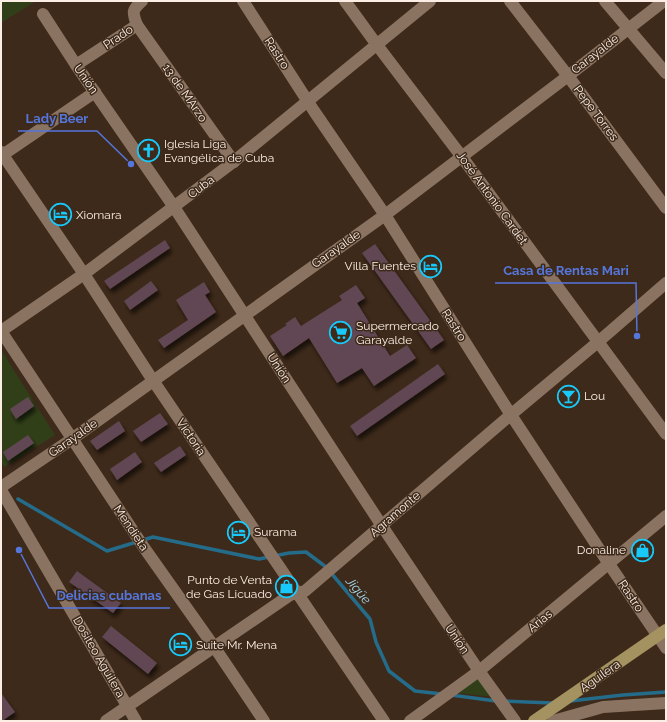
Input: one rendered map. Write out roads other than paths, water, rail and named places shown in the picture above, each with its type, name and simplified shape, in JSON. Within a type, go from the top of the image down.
[{"type":"main road","name":"Aguilera","points":[[534,721],[550,717],[574,694],[662,633]]},
{"type":"street","name":"Prado","points":[[76,65],[137,25],[133,15],[134,8],[142,1]]},
{"type":"street","name":"Rastro","points":[[243,1],[385,215],[511,415],[609,564],[662,633],[666,648]]},
{"type":"street","name":"José Antonio Cardet","points":[[345,1],[666,434]]},
{"type":"street","name":"Cuba","points":[[1,331],[84,274],[234,162],[430,1]]},
{"type":"street","name":"Pepe Torres","points":[[510,1],[666,208]]},
{"type":"street","points":[[605,1],[666,73]]},
{"type":"street","name":"Garayalde","points":[[1,489],[385,215],[664,1]]},
{"type":"street","name":"Unión","points":[[43,14],[76,65],[174,207],[382,526],[479,671],[513,718]]},
{"type":"street","name":"13 de MArzo","points":[[137,25],[234,162]]},
{"type":"street","points":[[2,154],[95,92]]},
{"type":"street","name":"Victoria","points":[[2,154],[84,274],[153,381],[384,721]]},
{"type":"street","name":"Agramonte","points":[[106,721],[215,648],[290,595],[305,591],[666,283]]},
{"type":"street","name":"Mendieta","points":[[1,331],[145,549],[215,648],[264,721]]},
{"type":"street","name":"Dositeo Aguilera","points":[[1,489],[136,721]]},
{"type":"street","name":"Arias","points":[[410,721],[479,671],[666,516]]},
{"type":"street","points":[[550,717],[603,707],[666,703]]},
{"type":"waterway","name":"Jigüe","points":[[18,499],[107,551],[153,537],[259,559],[289,553],[306,552],[326,567],[370,619],[376,642],[389,671],[415,691],[442,694]]},
{"type":"waterway","name":"Jigüe","points":[[570,701],[666,692]]},
{"type":"waterway","name":"Jigüe","points":[[451,695],[496,701]]},
{"type":"waterway","name":"Jigüe","points":[[504,701],[552,703]]},
{"type":"place","name":"Iglesia Liga Evangélica de Cuba","points":[[148,151]]},
{"type":"place","name":"Lady Beer","points":[[131,164]]},
{"type":"place","name":"Xiomara","points":[[60,215]]},
{"type":"place","name":"Villa Fuentes","points":[[431,266]]},
{"type":"place","name":"Supermercado Garayalde","points":[[340,333]]},
{"type":"place","name":"Casa de Rentas Mari","points":[[637,336]]},
{"type":"place","name":"Lou","points":[[568,396]]},
{"type":"place","name":"Surama","points":[[239,532]]},
{"type":"place","name":"Delicias cubanas","points":[[19,550]]},
{"type":"place","name":"Donaline","points":[[642,550]]},
{"type":"place","name":"Punto de Venta de Gas Licuado","points":[[287,587]]},
{"type":"place","name":"Suite Mr. Mena","points":[[181,645]]}]
